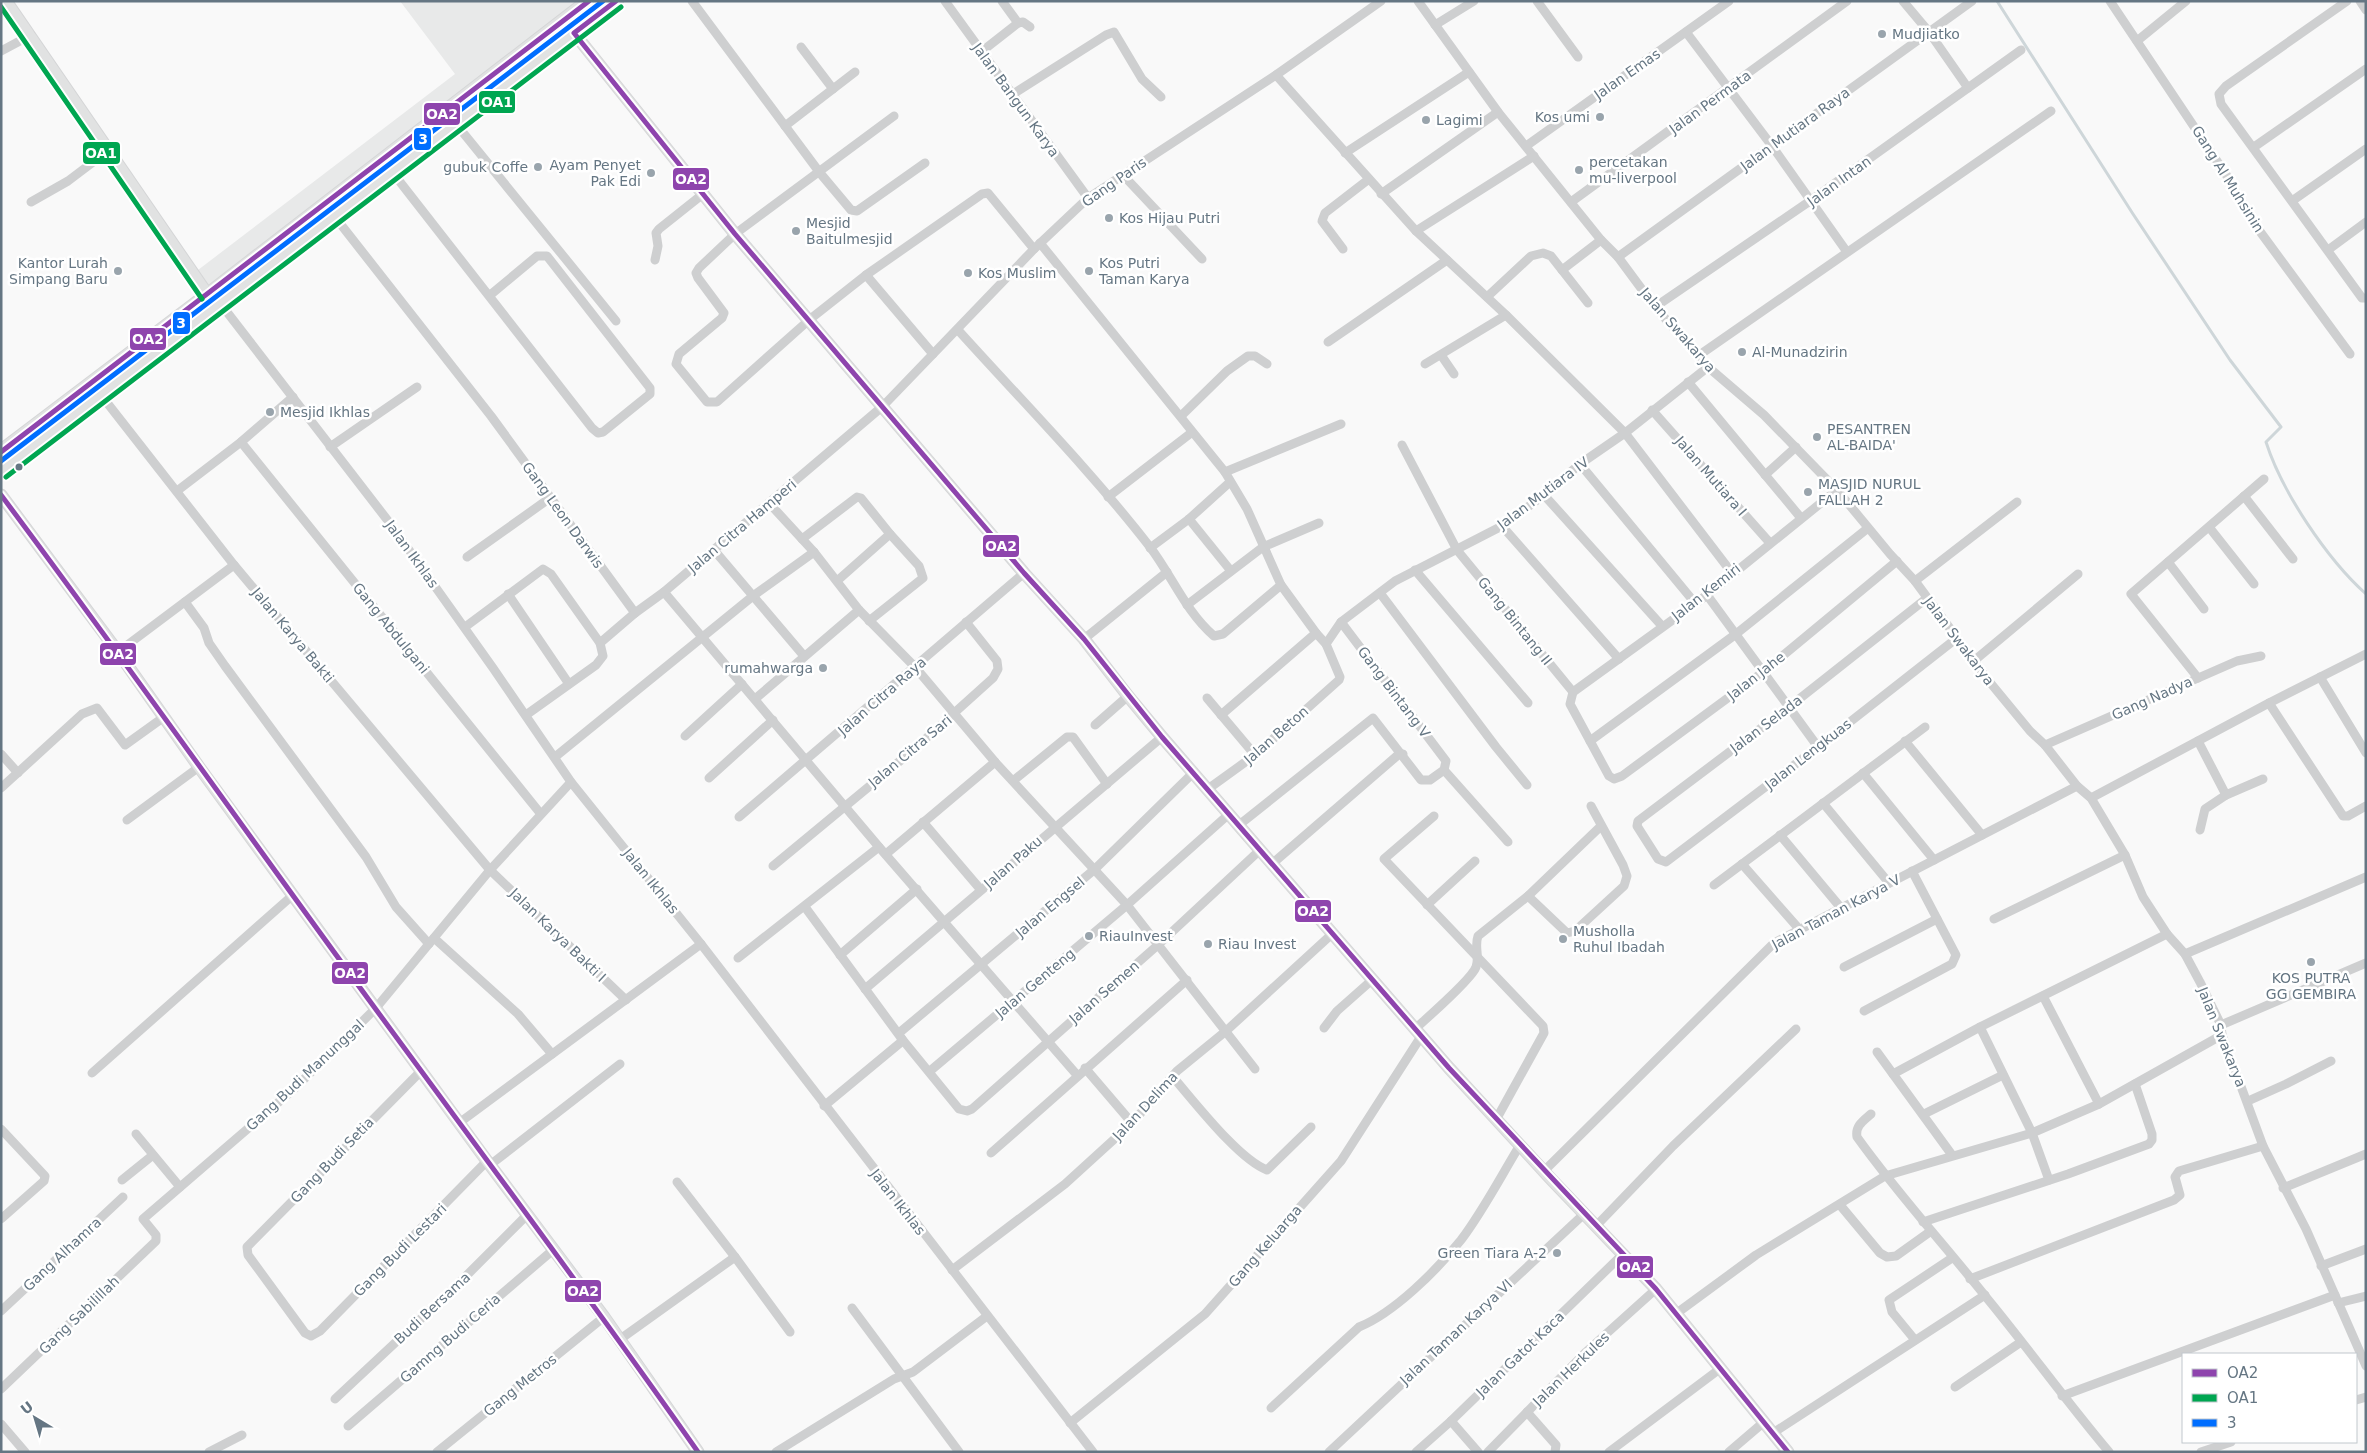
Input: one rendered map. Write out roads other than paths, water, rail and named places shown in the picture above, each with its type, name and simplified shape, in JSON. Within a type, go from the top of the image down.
[{"type":"main road","points":[[1,471],[101,395],[303,221],[589,1]]},
{"type":"main road","points":[[1,452],[214,299],[313,234],[616,1]]},
{"type":"main road","points":[[303,221],[313,234]]},
{"type":"street","points":[[6,1],[214,299]]},
{"type":"street","points":[[692,1],[820,173],[851,210],[857,211],[925,163]]},
{"type":"street","name":"Jalan Bangun Karya","points":[[945,1],[1088,198]]},
{"type":"street","points":[[1002,1],[1018,23]]},
{"type":"street","name":"Gang Paris","points":[[883,406],[1037,246],[1088,198],[1276,75],[1381,1]]},
{"type":"street","name":"Jalan Swakarya","points":[[1418,1],[1498,112],[1601,240],[1618,257],[1655,308],[1708,367],[1764,415],[1837,490],[1916,582],[1988,680],[2030,732],[2045,745],[2077,786],[2091,798],[2125,855],[2144,897],[2167,934],[2184,954],[2220,1025],[2263,1146],[2283,1188],[2306,1229],[2366,1366]]},
{"type":"street","points":[[1435,25],[1474,1]]},
{"type":"street","points":[[1538,1],[1578,57]]},
{"type":"street","name":"Jalan Emas","points":[[1526,146],[1728,1]]},
{"type":"street","name":"Jalan Permata","points":[[1571,202],[1847,1]]},
{"type":"street","points":[[1904,1],[1929,32],[1968,88]]},
{"type":"street","name":"Jalan Mutiara Raya","points":[[1618,257],[1972,1]]},
{"type":"street","name":"Gang Al Muhsinin","points":[[2110,1],[2228,176],[2252,222],[2350,354]]},
{"type":"street","points":[[2137,41],[2186,1]]},
{"type":"street","points":[[2347,1],[2226,86],[2219,94],[2221,104],[2362,298],[2366,298]]},
{"type":"street","points":[[2360,1],[2366,10]]},
{"type":"street","points":[[981,52],[1018,23],[1023,22],[1030,27]]},
{"type":"street","points":[[1013,94],[1106,35],[1114,32],[1142,79],[1161,97]]},
{"type":"street","points":[[1686,32],[1727,89],[1772,146],[1847,252]]},
{"type":"street","points":[[574,33],[735,234],[1024,573],[1084,639],[1162,737],[1273,863],[1372,980],[1520,1145],[1656,1290],[1788,1452]]},
{"type":"street","points":[[1,51],[31,35]]},
{"type":"street","points":[[801,47],[833,89]]},
{"type":"street","name":"Jalan Intan","points":[[1655,308],[1810,201],[2021,50]]},
{"type":"street","points":[[2254,147],[2366,69]]},
{"type":"street","points":[[785,126],[855,72]]},
{"type":"street","points":[[1345,153],[1468,72]]},
{"type":"street","points":[[1276,75],[1416,231],[1506,314],[1625,433],[1732,573]]},
{"type":"street","points":[[1698,356],[2051,111]]},
{"type":"street","points":[[1381,194],[1498,112]]},
{"type":"street","points":[[894,116],[820,173],[735,234],[696,274],[724,313],[722,318],[679,354],[676,358],[676,364],[707,402],[718,402],[809,320],[866,275],[982,194],[988,193],[1037,246],[1181,416],[1191,433],[1225,472],[1247,509],[1282,585],[1326,644]]},
{"type":"street","points":[[456,124],[616,321]]},
{"type":"street","points":[[2292,201],[2366,149]]},
{"type":"street","points":[[31,202],[68,181],[109,150]]},
{"type":"street","points":[[1416,231],[1534,156]]},
{"type":"street","points":[[393,173],[489,296],[598,433],[650,394],[650,388],[547,256],[537,256],[489,296]]},
{"type":"street","points":[[1123,174],[1202,259]]},
{"type":"street","points":[[1343,249],[1322,222],[1322,217],[1324,213],[1369,179]]},
{"type":"street","points":[[654,260],[658,246],[656,233],[703,194]]},
{"type":"street","name":"Gang Leon Darwis","points":[[336,217],[491,416],[634,613]]},
{"type":"street","points":[[2328,250],[2366,222]]},
{"type":"street","points":[[1562,270],[1601,240]]},
{"type":"street","points":[[1486,297],[1531,256],[1543,253],[1551,256],[1588,303]]},
{"type":"street","points":[[1328,342],[1447,260]]},
{"type":"street","points":[[866,275],[933,354]]},
{"type":"street","name":"Jalan Ikhlas","points":[[214,299],[293,397],[392,526],[526,714],[571,782],[700,944],[1092,1452]]},
{"type":"street","points":[[1425,364],[1506,314]]},
{"type":"street","points":[[958,330],[1108,497],[1150,548],[1187,605],[1205,628],[1214,636],[1223,634],[1282,585]]},
{"type":"street","points":[[1441,355],[1454,374]]},
{"type":"street","points":[[1181,416],[1227,372],[1248,356],[1255,356],[1267,364]]},
{"type":"street","name":"Jalan Mutiara IV","points":[[1326,644],[1341,622],[1395,581],[1502,526],[1544,495],[1580,464],[1625,433],[1708,367]]},
{"type":"street","points":[[1688,382],[1801,518]]},
{"type":"street","points":[[330,447],[417,387]]},
{"type":"street","name":"Jalan Karya Bakti","points":[[101,395],[234,564],[490,870]]},
{"type":"street","points":[[177,491],[241,442],[293,397]]},
{"type":"street","name":"Jalan Citra Hamperi","points":[[600,642],[634,613],[664,592],[883,406]]},
{"type":"street","name":"Jalan Mutiara I","points":[[1652,410],[1770,543]]},
{"type":"street","points":[[1225,472],[1340,424]]},
{"type":"street","points":[[1108,497],[1191,433]]},
{"type":"street","name":"Gang Abdulgani","points":[[241,442],[540,814]]},
{"type":"street","name":"Gang Bintang II","points":[[1402,446],[1457,550],[1574,692]]},
{"type":"street","points":[[1765,476],[1796,448]]},
{"type":"street","points":[[1580,464],[1695,603]]},
{"type":"street","points":[[2198,678],[2131,594],[2264,479]]},
{"type":"street","points":[[1150,548],[1189,519],[1230,482]]},
{"type":"street","name":"Jalan Kemiri","points":[[1574,692],[1707,595],[1837,490]]},
{"type":"street","points":[[1,495],[118,652],[199,767],[488,1163],[604,1317],[698,1452]]},
{"type":"street","points":[[1544,495],[1662,626]]},
{"type":"street","points":[[2244,496],[2293,559]]},
{"type":"street","points":[[802,539],[857,497],[861,498],[919,566],[923,578],[870,621]]},
{"type":"street","points":[[467,557],[550,498]]},
{"type":"street","points":[[1916,582],[2017,502]]},
{"type":"street","points":[[770,503],[814,552],[860,610],[915,667],[995,762],[1127,905],[1188,980],[1255,1069]]},
{"type":"street","points":[[1189,519],[1231,571]]},
{"type":"street","points":[[1187,605],[1263,547],[1319,523]]},
{"type":"street","points":[[1502,526],[1619,658]]},
{"type":"street","points":[[2209,527],[2254,584]]},
{"type":"street","points":[[1574,692],[1570,704],[1590,741],[1736,634],[1868,528]]},
{"type":"street","points":[[838,581],[890,534]]},
{"type":"street","points":[[714,550],[804,656]]},
{"type":"street","points":[[555,757],[704,638],[753,596],[814,552]]},
{"type":"street","name":"Jalan Jahe","points":[[1590,741],[1609,776],[1614,779],[1622,776],[1763,672],[1897,561]]},
{"type":"street","points":[[2168,562],[2204,609]]},
{"type":"street","points":[[118,652],[234,564]]},
{"type":"street","points":[[464,627],[538,571],[545,570],[551,574],[600,642],[603,656],[596,665],[526,714]]},
{"type":"street","points":[[1416,570],[1528,703]]},
{"type":"street","points":[[1084,639],[1167,572]]},
{"type":"street","name":"Jalan Citra Raya","points":[[739,817],[1024,573]]},
{"type":"street","points":[[1975,660],[2078,574]]},
{"type":"street","points":[[664,592],[808,759],[879,847],[1077,1075]]},
{"type":"street","points":[[1380,593],[1527,785]]},
{"type":"street","points":[[508,594],[569,684]]},
{"type":"street","points":[[1707,595],[1818,747]]},
{"type":"street","name":"Jalan Selada","points":[[1658,859],[1637,826],[1638,822],[1789,707],[1927,598]]},
{"type":"street","points":[[185,602],[204,628],[210,643],[225,666],[366,857],[393,903],[432,941],[518,1014],[552,1054]]},
{"type":"street","points":[[755,699],[860,610]]},
{"type":"street","name":"Jalan Citra Sari","points":[[773,866],[994,678],[998,669],[997,661],[966,622]]},
{"type":"street","name":"Gang Bintang V","points":[[1341,622],[1445,766],[1508,842]]},
{"type":"street","points":[[1221,715],[1316,633]]},
{"type":"street","name":"Jalan Lengkuas","points":[[1658,859],[1666,862],[1818,747],[1957,638]]},
{"type":"street","name":"Jalan Beton","points":[[1208,789],[1255,755],[1340,677],[1326,644]]},
{"type":"street","points":[[2091,798],[2269,703],[2366,654]]},
{"type":"street","name":"Gang Nadya","points":[[2045,745],[2237,661],[2260,656]]},
{"type":"street","points":[[2320,677],[2365,751]]},
{"type":"street","points":[[684,736],[742,684]]},
{"type":"street","points":[[1095,725],[1128,696]]},
{"type":"street","points":[[1207,698],[1255,755]]},
{"type":"street","points":[[2269,703],[2342,816],[2348,816],[2366,806]]},
{"type":"street","points":[[1,788],[82,714],[91,709],[97,708],[125,745],[164,717]]},
{"type":"street","points":[[1239,825],[1373,718],[1422,780],[1430,780],[1445,766]]},
{"type":"street","points":[[710,778],[773,720]]},
{"type":"street","points":[[1714,885],[1925,727]]},
{"type":"street","points":[[1013,781],[1067,737],[1073,737],[1107,784]]},
{"type":"street","name":"Jalan Paku","points":[[865,989],[1162,737]]},
{"type":"street","points":[[1905,741],[1982,834]]},
{"type":"street","points":[[2198,741],[2226,795]]},
{"type":"street","points":[[1,754],[18,773]]},
{"type":"street","points":[[1273,863],[1398,755],[1403,754]]},
{"type":"street","points":[[886,854],[995,762]]},
{"type":"street","points":[[127,820],[199,767]]},
{"type":"street","name":"Jalan Engsel","points":[[824,1106],[900,1042],[900,1036],[1095,869],[1194,772]]},
{"type":"street","points":[[1863,773],[1934,860]]},
{"type":"street","points":[[2200,830],[2205,808],[2226,795],[2263,779]]},
{"type":"street","name":"Gang Budi Manunggal","points":[[156,1241],[156,1235],[143,1219],[295,1088],[376,1008],[490,870],[571,782]]},
{"type":"street","name":"Jalan Taman Karya V","points":[[1545,1170],[1774,943],[2077,786]]},
{"type":"street","points":[[1823,803],[1889,883]]},
{"type":"street","points":[[1528,896],[1567,933],[1575,932],[1624,886],[1627,876],[1624,865],[1591,806]]},
{"type":"street","name":"Jalan Genteng","points":[[930,1071],[1127,905],[1229,814]]},
{"type":"street","points":[[1434,816],[1384,859],[1543,1026],[1544,1033],[1497,1118]]},
{"type":"street","points":[[923,822],[981,890]]},
{"type":"street","points":[[1478,959],[1475,944],[1478,936],[1528,896],[1601,826]]},
{"type":"street","points":[[1780,835],[1841,908]]},
{"type":"street","points":[[738,958],[879,847]]},
{"type":"street","name":"Jalan Semen","points":[[930,1071],[959,1109],[967,1111],[972,1109],[1159,944],[1260,850]]},
{"type":"street","points":[[1994,919],[2125,855]]},
{"type":"street","points":[[1427,905],[1475,861]]},
{"type":"street","points":[[1742,864],[1800,930]]},
{"type":"street","name":"Jalan Karya Bakti I","points":[[490,870],[626,1000]]},
{"type":"street","points":[[1864,1011],[1952,964],[1956,960],[1956,955],[1912,871]]},
{"type":"street","points":[[2184,954],[2366,878]]},
{"type":"street","points":[[840,955],[917,889]]},
{"type":"street","points":[[92,1073],[293,895]]},
{"type":"street","points":[[805,907],[900,1036],[930,1071]]},
{"type":"street","points":[[1844,967],[1937,919]]},
{"type":"street","name":"Jalan Delima","points":[[952,1270],[1050,1196],[1132,1123],[1172,1076],[1226,1031],[1332,934]]},
{"type":"street","points":[[1893,1074],[1980,1027],[2167,934]]},
{"type":"street","points":[[460,1124],[700,944]]},
{"type":"street","name":"Gang Keluarga","points":[[1070,1423],[1205,1314],[1341,1160],[1419,1032],[1473,972],[1478,959]]},
{"type":"street","points":[[2220,1025],[2366,964]]},
{"type":"street","points":[[991,1153],[1077,1075],[1188,980]]},
{"type":"street","points":[[1324,1028],[1337,1011],[1372,980]]},
{"type":"street","points":[[2043,996],[2099,1104]]},
{"type":"street","points":[[1980,1027],[2032,1132],[2049,1180]]},
{"type":"street","points":[[1597,1226],[1673,1146],[1796,1029]]},
{"type":"street","points":[[1677,1314],[1756,1255],[1840,1206],[1885,1176],[2032,1132],[2099,1104],[2222,1035]]},
{"type":"street","points":[[1877,1052],[1952,1155]]},
{"type":"street","points":[[2248,1101],[2331,1061]]},
{"type":"street","name":"Gang Budi Lestari","points":[[311,1336],[320,1331],[488,1163],[620,1064]]},
{"type":"street","points":[[1085,1068],[1132,1123]]},
{"type":"street","name":"Gang Budi Setia","points":[[311,1336],[305,1333],[246,1251],[247,1247],[421,1070]]},
{"type":"street","points":[[1924,1114],[2004,1075]]},
{"type":"street","points":[[1172,1076],[1240,1152],[1258,1167],[1267,1170],[1311,1127]]},
{"type":"street","points":[[1923,1222],[2149,1144],[2152,1140],[2152,1134],[2135,1084]]},
{"type":"street","points":[[1871,1114],[1860,1124],[1856,1132],[1885,1176],[1985,1295],[2062,1396],[2108,1452]]},
{"type":"street","points":[[1,1129],[45,1176],[44,1181],[1,1219]]},
{"type":"street","points":[[136,1134],[180,1187]]},
{"type":"street","points":[[1271,1408],[1359,1327],[1372,1322],[1412,1292],[1461,1240],[1520,1145]]},
{"type":"street","points":[[1970,1279],[2174,1200],[2180,1195],[2174,1176],[2179,1171],[2263,1146]]},
{"type":"street","points":[[2283,1188],[2366,1154]]},
{"type":"street","points":[[122,1180],[153,1155]]},
{"type":"street","points":[[677,1182],[790,1332]]},
{"type":"street","name":"Gang Alhamra","points":[[1,1311],[123,1197]]},
{"type":"street","points":[[1840,1206],[1880,1253],[1887,1257],[1896,1256],[1931,1231]]},
{"type":"street","name":"Jalan Taman Karya VI","points":[[1329,1452],[1584,1214]]},
{"type":"street","name":"Budi Bersama","points":[[335,1399],[457,1285],[527,1215]]},
{"type":"street","name":"Gang Sabilillah","points":[[1,1389],[156,1241]]},
{"type":"street","points":[[2321,1266],[2366,1249]]},
{"type":"street","name":"Gamng Budi Ceria","points":[[348,1426],[553,1250]]},
{"type":"street","name":"Jalan Gatot Kaca","points":[[1416,1452],[1451,1421],[1623,1254]]},
{"type":"street","points":[[619,1340],[735,1257]]},
{"type":"street","points":[[1915,1340],[1892,1312],[1889,1300],[1952,1258]]},
{"type":"street","name":"Jalan Herkules","points":[[1488,1452],[1586,1352],[1656,1290]]},
{"type":"street","points":[[1773,1433],[1985,1295]]},
{"type":"street","points":[[2183,1353],[2336,1299],[2366,1296]]},
{"type":"street","points":[[852,1308],[904,1375],[959,1452]]},
{"type":"street","points":[[776,1452],[894,1379],[913,1372],[988,1316]]},
{"type":"street","name":"Gang Metros","points":[[437,1452],[604,1317]]},
{"type":"street","points":[[1955,1387],[2021,1342]]},
{"type":"street","points":[[2062,1396],[2182,1354]]},
{"type":"street","points":[[1609,1452],[1721,1368]]},
{"type":"street","points":[[1527,1412],[1556,1445],[1555,1452]]},
{"type":"street","points":[[1451,1421],[1478,1452]]},
{"type":"street","points":[[1729,1452],[1764,1422]]},
{"type":"street","points":[[1,1424],[25,1452]]},
{"type":"street","points":[[209,1452],[242,1435]]},
{"type":"street","points":[[2201,1452],[2228,1443]]},
{"type":"waterway","points":[[1997,1],[2133,214],[2230,360],[2281,427],[2266,442],[2283,482],[2294,503],[2321,544],[2336,563],[2366,594]]},
{"type":"place","name":"Mudjiatko","points":[[1882,34]]},
{"type":"place","name":"Kos umi","points":[[1600,117]]},
{"type":"place","name":"Lagimi","points":[[1426,120]]},
{"type":"place","name":"gubuk Coffe","points":[[538,167]]},
{"type":"place","name":"percetakan mu-liverpool","points":[[1579,170]]},
{"type":"place","name":"Ayam Penyet Pak Edi","points":[[651,173]]},
{"type":"place","name":"Kos Hijau Putri","points":[[1109,218]]},
{"type":"place","name":"Mesjid Baitulmesjid","points":[[796,231]]},
{"type":"place","name":"Kantor Lurah Simpang Baru","points":[[118,271]]},
{"type":"place","name":"Kos Putri Taman Karya","points":[[1089,271]]},
{"type":"place","name":"Kos Muslim","points":[[968,273]]},
{"type":"place","name":"Al-Munadzirin","points":[[1742,352]]},
{"type":"place","name":"Mesjid Ikhlas","points":[[270,412]]},
{"type":"place","name":"PESANTREN AL-BAIDA'","points":[[1817,437]]},
{"type":"place","name":"MASJID NURUL FALLAH 2","points":[[1808,492]]},
{"type":"place","name":"rumahwarga","points":[[823,668]]},
{"type":"place","name":"RiauInvest","points":[[1089,936]]},
{"type":"place","name":"Musholla Ruhul Ibadah","points":[[1563,939]]},
{"type":"place","name":"Riau Invest","points":[[1208,944]]},
{"type":"place","name":"KOS PUTRA GG GEMBIRA","points":[[2311,962]]},
{"type":"place","name":"Green Tiara A-2","points":[[1557,1253]]}]
